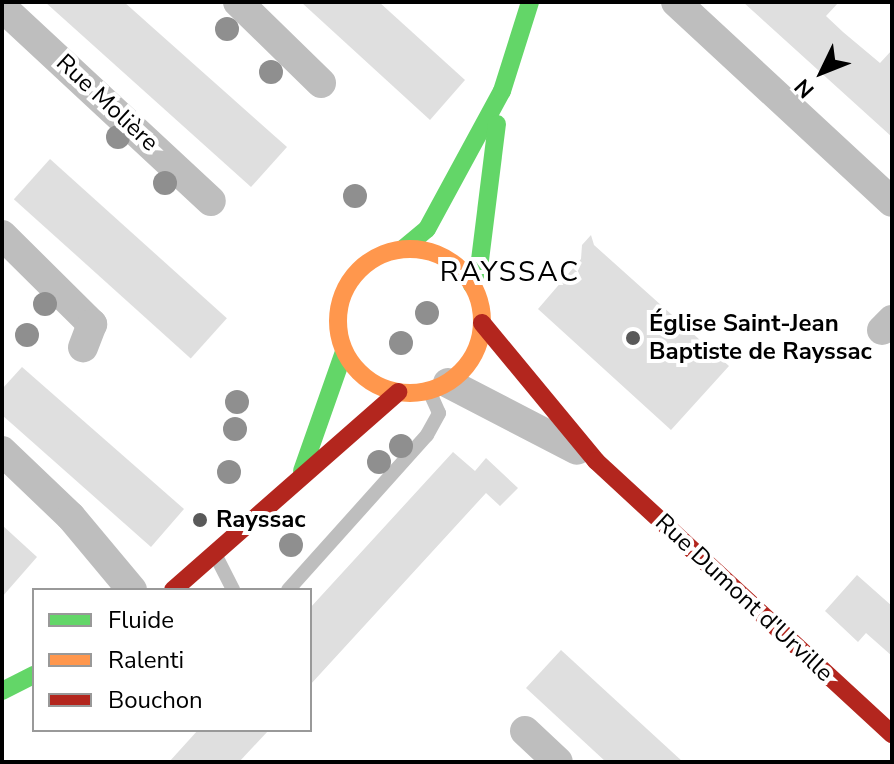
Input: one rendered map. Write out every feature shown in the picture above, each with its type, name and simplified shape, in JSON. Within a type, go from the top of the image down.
[{"type":"street","points":[[238,2],[321,83]]},
{"type":"street","points":[[472,285],[480,260],[502,91],[530,2]]},
{"type":"street","points":[[676,2],[892,202]]},
{"type":"street","name":"Rue Molière","points":[[2,7],[211,201]]},
{"type":"street","points":[[403,249],[443,257],[472,285],[482,323],[473,357],[438,387],[398,392],[357,371],[344,352],[338,330],[347,285],[362,267],[403,249],[427,229],[502,91]]},
{"type":"street","points":[[2,235],[92,324],[83,347]]},
{"type":"street","name":"Rue Dumont d'Urville","points":[[482,323],[596,461],[892,734]]},
{"type":"street","points":[[300,475],[344,352]]},
{"type":"street","name":"Rue Dumont d'Urville","points":[[438,387],[596,461]]},
{"type":"street","points":[[176,588],[216,556],[300,475],[375,418],[398,392]]},
{"type":"street","points":[[2,451],[81,527],[130,588]]},
{"type":"street","points":[[2,691],[32,676]]},
{"type":"street","points":[[525,731],[558,762]]},
{"type":"lane","points":[[290,588],[427,435],[439,413],[438,387]]},
{"type":"lane","points":[[216,556],[232,588]]},
{"type":"building","points":[[45,2],[124,2],[287,147],[251,187]]},
{"type":"building","points":[[301,2],[379,2],[465,80],[430,120]]},
{"type":"building","points":[[743,2],[839,2],[826,16],[843,32],[880,63],[892,50],[892,137]]},
{"type":"building","points":[[50,159],[227,318],[191,358],[14,199]]},
{"type":"building","name":"Église Saint-Jean Baptiste de Rayssac","points":[[591,235],[594,245],[729,366],[671,430],[538,309],[581,259],[582,245]]},
{"type":"building","points":[[22,367],[184,509],[151,547],[2,415],[2,389]]},
{"type":"building","points":[[453,452],[475,471],[486,458],[518,488],[500,506],[486,493],[312,683],[312,606]]},
{"type":"building","points":[[2,525],[37,557],[2,597]]},
{"type":"building","points":[[857,575],[892,606],[892,656],[866,633],[858,642],[825,611]]},
{"type":"building","points":[[561,650],[683,762],[606,762],[526,688]]},
{"type":"building","points":[[196,732],[267,732],[239,762],[169,762]]},
{"type":"traffic: fast","points":[[403,249],[427,229],[502,91],[530,2]]},
{"type":"traffic: fast","points":[[472,285],[480,260],[497,124]]},
{"type":"traffic: fast","points":[[302,471],[344,352]]},
{"type":"traffic: fast","points":[[2,691],[32,676]]},
{"type":"traffic: slow","points":[[410,249],[437,255],[461,270],[476,294],[482,321],[476,348],[461,372],[437,387],[410,393],[383,387],[359,372],[344,348],[338,321],[344,294],[359,270],[383,255],[410,249]]},
{"type":"traffic: jam","points":[[482,323],[596,461],[892,734]]},
{"type":"traffic: jam","points":[[175,588],[398,392]]},
{"type":"place","name":"Église Saint-Jean Baptiste de Rayssac","points":[[633,338]]},
{"type":"place","name":"Rayssac","points":[[200,520]]},
{"type":"district","name":"RAYSSAC","points":[[510,272]]}]
